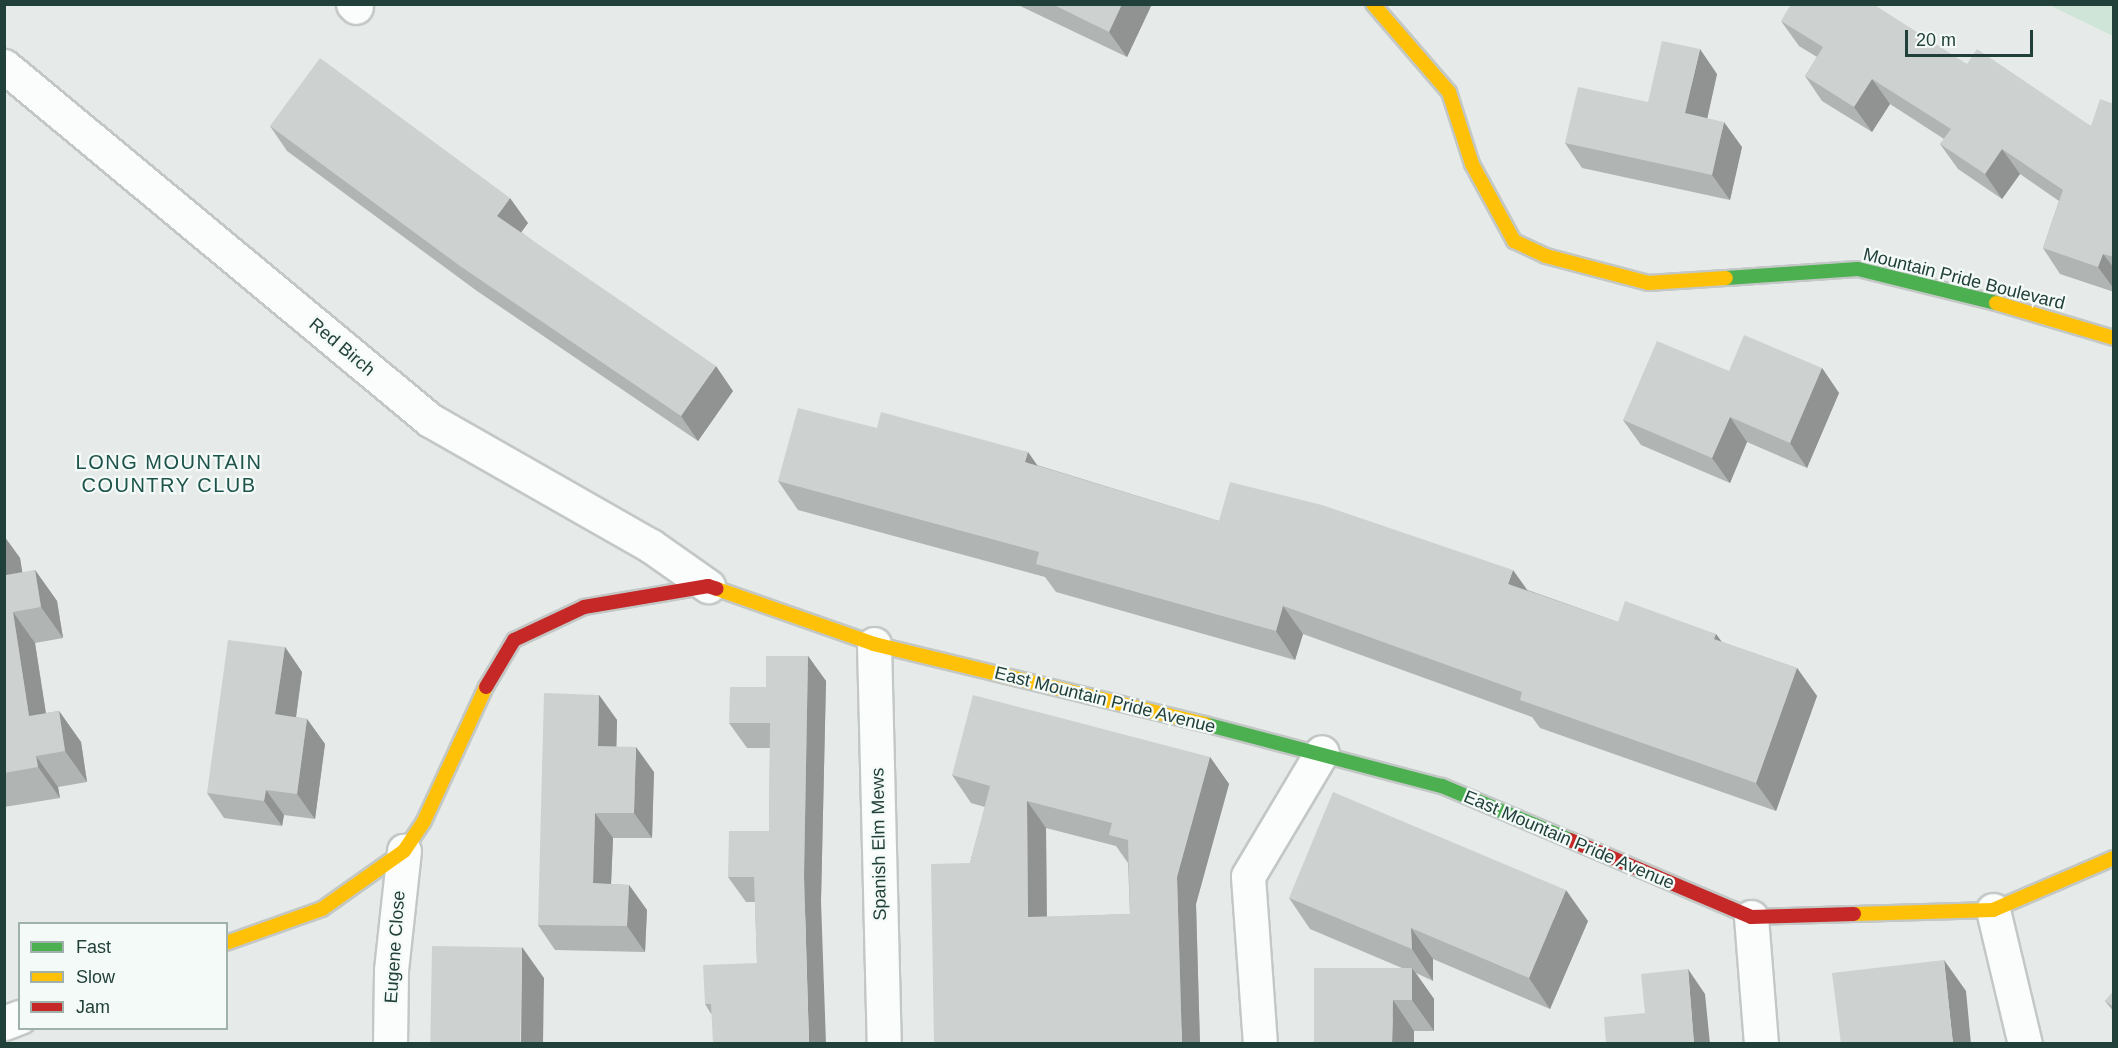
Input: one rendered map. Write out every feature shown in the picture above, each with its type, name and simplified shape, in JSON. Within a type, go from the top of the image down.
[{"type":"street","name":"Mountain Pride Boulevard","points":[[1373,4],[1449,92],[1472,164],[1514,242],[1546,256],[1648,283],[1858,269],[2010,306],[2114,338]]},
{"type":"street","name":"Red Birch","points":[[4,66],[430,420],[651,546],[708,586]]},
{"type":"street","name":"East Mountain Pride Avenue","points":[[228,942],[322,909],[404,852],[424,821],[490,678],[514,640],[584,607],[708,586],[874,644],[1322,752],[1442,786],[1751,917],[1993,910],[2114,858]]},
{"type":"street","name":"Spanish Elm Mews","points":[[874,644],[884,1044]]},
{"type":"street","points":[[1260,1044],[1248,876],[1322,752]]},
{"type":"street","name":"Eugene Close","points":[[390,1044],[391,970],[404,852]]},
{"type":"street","points":[[1993,910],[2025,1044]]},
{"type":"street","points":[[1751,917],[1761,1044]]},
{"type":"green space","points":[[2049,5],[2113,5],[2113,36]]},
{"type":"building","points":[[1052,4],[1122,4],[1109,32]]},
{"type":"building","points":[[1791,4],[1873,4],[1967,64],[1977,49],[2091,126],[2100,99],[2114,104],[2114,257],[2103,254],[2098,267],[2043,248],[2063,190],[2002,149],[1985,174],[1940,144],[1951,129],[1872,79],[1854,107],[1805,76],[1823,47],[1781,21]]},
{"type":"building","points":[[1662,41],[1700,49],[1685,113],[1724,122],[1712,175],[1565,143],[1578,87],[1648,102]]},
{"type":"building","points":[[320,58],[510,198],[497,216],[716,366],[681,416],[460,266],[270,126]]},
{"type":"building","points":[[1744,335],[1822,368],[1790,443],[1730,417],[1712,458],[1623,420],[1657,341],[1729,371]]},
{"type":"building","points":[[798,408],[877,428],[881,412],[1028,452],[1025,462],[1219,521],[1230,482],[1322,505],[1513,570],[1508,584],[1618,622],[1625,601],[1716,634],[1714,639],[1797,668],[1756,783],[1520,700],[1522,692],[1283,606],[1276,631],[1036,564],[1039,552],[778,481]]},
{"type":"building","points":[[4,566],[6,575],[35,570],[41,607],[13,612],[29,716],[59,711],[65,751],[36,756],[38,767],[4,773]]},
{"type":"building","points":[[228,640],[285,647],[275,714],[307,719],[297,794],[266,790],[264,801],[207,793]]},
{"type":"building","points":[[766,656],[808,656],[804,876],[809,1044],[713,1044],[711,1004],[705,1004],[703,965],[757,963],[754,877],[728,877],[729,831],[769,831],[770,723],[729,723],[730,687],[766,687]]},
{"type":"building","points":[[544,693],[599,695],[598,746],[636,747],[634,813],[595,813],[593,883],[629,885],[627,926],[538,925]]},
{"type":"building","points":[[973,695],[1210,757],[1177,877],[1182,1044],[934,1044],[931,864],[970,863],[990,786],[952,775]],"holes":[[[1027,801],[1112,823],[1109,835],[1128,840],[1130,914],[1028,917]]]},
{"type":"building","points":[[1333,792],[1566,890],[1529,978],[1411,928],[1412,949],[1289,898]]},
{"type":"building","points":[[432,946],[522,948],[520,1044],[430,1044]]},
{"type":"building","points":[[1944,960],[1953,1044],[1841,1044],[1832,973]]},
{"type":"building","points":[[1314,968],[1412,968],[1412,1000],[1393,1000],[1392,1044],[1314,1044]]},
{"type":"building","points":[[1688,969],[1694,1044],[1606,1044],[1604,1017],[1645,1013],[1641,974]]},
{"type":"building","points":[[2114,991],[2114,1007],[2105,1001]]},
{"type":"traffic: fast","points":[[1726,278],[1858,269],[1996,303]]},
{"type":"traffic: fast","points":[[1205,724],[1442,786],[1570,840]]},
{"type":"traffic: slow","points":[[1373,4],[1449,92],[1472,164],[1514,241],[1546,256],[1648,283],[1726,278]]},
{"type":"traffic: slow","points":[[1996,303],[2114,338]]},
{"type":"traffic: slow","points":[[717,589],[874,644],[1205,724]]},
{"type":"traffic: slow","points":[[228,942],[322,909],[404,851],[424,821],[486,687]]},
{"type":"traffic: slow","points":[[1854,914],[1993,910],[2114,858]]},
{"type":"traffic: jam","points":[[486,687],[514,640],[584,607],[708,586],[717,589]]},
{"type":"traffic: jam","points":[[1570,840],[1751,917],[1854,914]]},
{"type":"district","name":"LONG MOUNTAIN COUNTRY CLUB","points":[[169,474]]}]
